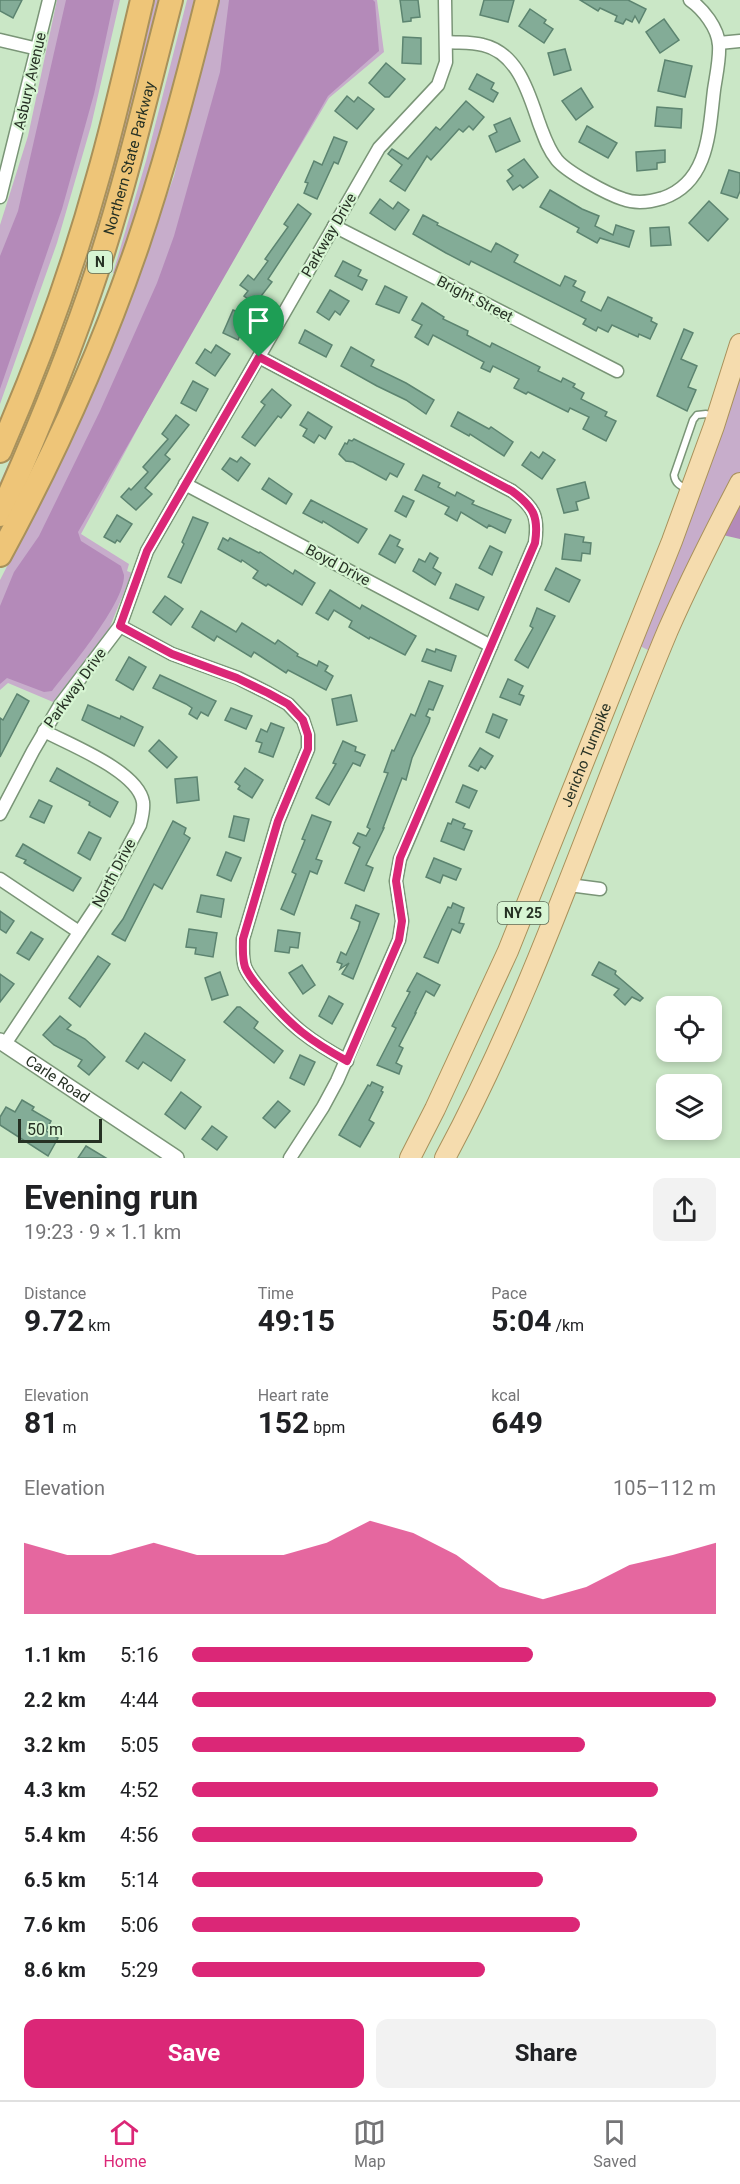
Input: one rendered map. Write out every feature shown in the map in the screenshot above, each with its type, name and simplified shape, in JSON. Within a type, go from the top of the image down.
[{"type":"highway","points":[[86,219],[96,138],[127,0]]},
{"type":"highway","name":"Northern State Parkway","points":[[0,451],[49,329],[86,219],[114,118],[142,0]]},
{"type":"highway","name":"Northern State Parkway","points":[[0,515],[43,417],[86,303],[123,186],[171,0]]},
{"type":"highway","points":[[0,555],[64,427],[123,287],[170,141],[207,0]]},
{"type":"main road","name":"Jericho Turnpike","points":[[410,1158],[508,951],[691,490],[740,344]]},
{"type":"main road","name":"Jericho Turnpike","points":[[445,1158],[513,1017],[569,885],[682,598],[740,483]]},
{"type":"main road","points":[[623,663],[650,675]]},
{"type":"street","name":"Asbury Avenue","points":[[0,197],[49,0]]},
{"type":"street","name":"Parkway Drive","points":[[0,814],[60,705],[120,626],[147,551],[379,148],[438,85],[446,62],[445,0]]},
{"type":"street","points":[[447,42],[484,45],[505,57],[527,88],[548,146],[568,171],[623,199],[639,202],[654,201],[672,195],[695,175],[703,159],[709,129],[719,43],[711,23],[702,10],[690,0]]},
{"type":"street","points":[[0,40],[38,49]]},
{"type":"street","points":[[719,43],[740,41]]},
{"type":"street","name":"Bright Street","points":[[334,226],[617,371]]},
{"type":"street","points":[[259,357],[512,491],[530,506],[537,527],[535,543],[400,858],[396,881],[402,921],[399,940],[347,1061],[323,1107],[290,1158]]},
{"type":"street","name":"Boyd Drive","points":[[185,484],[491,646]]},
{"type":"street","points":[[120,626],[172,654],[237,678],[268,693],[288,704],[303,720],[308,735],[308,749],[278,821],[243,939],[242,952],[250,977],[286,1020],[304,1036],[347,1061]]},
{"type":"street","name":"North Drive","points":[[2,1043],[96,907],[140,825],[143,802],[134,783],[122,772],[44,731]]},
{"type":"street","points":[[0,879],[79,932]]},
{"type":"street","points":[[569,885],[600,889]]},
{"type":"street","name":"Carle Road","points":[[2,1043],[176,1158]]},
{"type":"shaded area","points":[[57,0],[120,0],[91,126],[57,243],[0,404],[0,225],[28,136]]},
{"type":"shaded area","points":[[66,0],[114,0],[94,94],[62,209],[0,389],[0,256],[18,211]]},
{"type":"shaded area","points":[[155,0],[160,0],[94,250],[53,364],[0,492],[0,483],[53,358],[102,212]]},
{"type":"shaded area","points":[[187,0],[201,0],[120,275],[113,273],[146,161]]},
{"type":"shaded area","points":[[219,0],[377,0],[384,52],[329,98],[195,322],[81,534],[129,564],[127,571],[132,573],[109,629],[53,702],[8,683],[0,690],[0,580],[59,465],[110,353],[174,176]]},
{"type":"shaded area","points":[[229,0],[373,0],[379,51],[328,96],[78,532],[81,541],[121,566],[124,575],[116,602],[83,652],[52,691],[44,692],[7,678],[0,684],[0,606],[14,572],[39,536],[100,411],[157,283],[174,236],[220,72]]},
{"type":"shaded area","points":[[740,344],[740,483],[658,655],[632,642]]},
{"type":"shaded area","points":[[740,483],[740,539],[714,533]]},
{"type":"building","points":[[0,0],[22,0],[13,18],[0,11]]},
{"type":"building","points":[[400,0],[418,0],[420,17],[403,22]]},
{"type":"building","points":[[484,0],[514,0],[508,22],[480,15]]},
{"type":"building","points":[[580,0],[628,0],[646,9],[639,23],[635,16],[632,22],[626,19],[623,24],[615,21],[617,16],[600,8],[598,11]]},
{"type":"building","points":[[530,9],[546,20],[544,23],[553,29],[544,43],[519,26]]},
{"type":"building","points":[[664,19],[679,40],[660,53],[646,32]]},
{"type":"building","points":[[403,37],[421,38],[421,64],[402,63]]},
{"type":"building","points":[[565,49],[571,70],[554,75],[548,53]]},
{"type":"building","points":[[665,60],[692,66],[685,97],[658,91]]},
{"type":"building","points":[[386,63],[405,79],[389,97],[385,97],[369,83]]},
{"type":"building","points":[[477,74],[494,83],[491,89],[498,93],[493,102],[469,89]]},
{"type":"building","points":[[581,88],[593,107],[576,120],[562,101]]},
{"type":"building","points":[[347,96],[354,102],[358,97],[374,109],[357,129],[335,111]]},
{"type":"building","points":[[466,101],[484,117],[473,130],[469,126],[463,132],[459,129],[431,160],[427,156],[405,191],[390,181],[402,165],[388,154],[392,149],[408,159],[436,127],[440,130]]},
{"type":"building","points":[[657,107],[682,109],[681,128],[655,126]]},
{"type":"building","points":[[510,118],[520,141],[496,152],[489,136],[497,132],[494,125]]},
{"type":"building","points":[[587,126],[617,143],[608,158],[579,142]]},
{"type":"building","points":[[334,137],[347,142],[338,164],[334,162],[317,199],[304,193],[308,183],[305,182],[314,161],[322,165]]},
{"type":"building","points":[[665,150],[665,162],[657,163],[657,169],[637,171],[636,152]]},
{"type":"building","points":[[524,159],[538,177],[523,188],[520,185],[513,190],[507,181],[513,176],[508,170]]},
{"type":"building","points":[[729,170],[740,173],[740,191],[737,198],[721,193]]},
{"type":"building","points":[[550,190],[599,216],[595,226],[613,235],[616,225],[634,231],[629,247],[600,238],[597,243],[577,232],[579,228],[540,207]]},
{"type":"building","points":[[380,199],[393,209],[398,202],[409,210],[395,230],[370,213]]},
{"type":"building","points":[[709,201],[728,219],[708,241],[689,223]]},
{"type":"building","points":[[298,204],[311,214],[268,279],[272,282],[255,304],[244,296],[248,291],[240,285],[248,275],[254,280],[268,261],[265,259],[288,227],[284,224]]},
{"type":"building","points":[[423,215],[438,223],[437,225],[491,252],[496,243],[518,255],[514,262],[560,286],[565,276],[576,281],[573,286],[585,292],[581,301],[601,311],[608,297],[652,318],[651,321],[657,324],[650,339],[639,334],[638,337],[612,325],[608,332],[598,327],[596,331],[583,324],[586,319],[471,261],[469,265],[446,253],[413,234]]},
{"type":"building","points":[[669,227],[671,245],[651,246],[650,228]]},
{"type":"building","points":[[343,261],[361,270],[358,276],[367,280],[362,290],[335,276]]},
{"type":"building","points":[[385,286],[407,297],[399,313],[376,304]]},
{"type":"building","points":[[330,290],[349,301],[340,315],[335,311],[329,320],[317,312]]},
{"type":"building","points":[[422,303],[444,317],[443,319],[468,331],[467,335],[490,347],[492,343],[540,367],[538,371],[561,382],[563,378],[575,384],[573,387],[584,393],[581,399],[607,412],[605,416],[616,421],[606,441],[583,429],[589,417],[570,408],[568,412],[528,392],[526,394],[514,388],[519,379],[493,366],[490,372],[481,368],[484,362],[433,335],[428,345],[415,337],[422,325],[412,320]]},
{"type":"building","points":[[233,310],[248,316],[238,340],[223,333]]},
{"type":"building","points":[[684,329],[693,333],[681,359],[697,366],[688,387],[696,390],[687,411],[657,396]]},
{"type":"building","points":[[305,330],[332,345],[326,357],[299,343]]},
{"type":"building","points":[[216,345],[230,354],[215,376],[196,363],[205,349],[211,353]]},
{"type":"building","points":[[351,347],[374,360],[371,366],[434,400],[426,414],[406,400],[341,366]]},
{"type":"building","points":[[193,381],[208,389],[196,411],[181,403]]},
{"type":"building","points":[[272,389],[291,405],[281,418],[278,416],[255,446],[242,437],[265,405],[261,402]]},
{"type":"building","points":[[308,412],[332,427],[325,439],[319,435],[314,443],[303,436],[307,429],[300,425]]},
{"type":"building","points":[[458,412],[489,429],[491,427],[513,442],[504,456],[470,434],[469,436],[451,426]]},
{"type":"building","points":[[176,415],[189,425],[165,455],[170,459],[145,488],[152,494],[136,510],[121,497],[148,472],[143,467],[168,439],[162,434]]},
{"type":"building","points":[[354,439],[404,464],[397,477],[390,473],[386,480],[353,462],[346,461],[339,454],[345,443]]},
{"type":"building","points":[[531,452],[539,458],[543,452],[555,460],[542,479],[522,465]]},
{"type":"building","points":[[241,457],[250,464],[238,481],[222,469],[230,458],[237,462]]},
{"type":"building","points":[[423,475],[440,483],[438,487],[455,496],[457,492],[474,501],[472,504],[511,520],[505,533],[489,525],[487,528],[461,512],[457,521],[445,514],[449,507],[415,490]]},
{"type":"building","points":[[269,478],[292,494],[286,504],[262,489]]},
{"type":"building","points":[[585,482],[589,498],[576,502],[578,510],[564,513],[557,489]]},
{"type":"building","points":[[403,496],[414,501],[406,517],[395,511]]},
{"type":"building","points":[[311,500],[367,529],[358,543],[323,521],[322,523],[303,513]]},
{"type":"building","points":[[117,515],[132,524],[120,542],[117,540],[115,543],[104,537]]},
{"type":"building","points":[[193,517],[208,523],[181,583],[168,577],[184,544],[182,542]]},
{"type":"building","points":[[565,534],[584,537],[583,542],[591,543],[590,554],[582,553],[581,561],[562,559]]},
{"type":"building","points":[[390,535],[400,540],[397,546],[403,549],[395,563],[379,554]]},
{"type":"building","points":[[223,538],[228,541],[230,538],[260,552],[293,574],[295,570],[315,583],[302,605],[268,584],[266,586],[253,578],[258,571],[242,560],[241,562],[218,549]]},
{"type":"building","points":[[490,546],[502,552],[492,575],[479,568]]},
{"type":"building","points":[[430,553],[438,558],[433,568],[441,573],[435,585],[413,571],[419,559],[425,562]]},
{"type":"building","points":[[556,568],[580,580],[569,602],[545,590]]},
{"type":"building","points":[[456,584],[484,597],[478,610],[450,598]]},
{"type":"building","points":[[330,590],[360,609],[362,605],[416,636],[405,655],[349,627],[352,621],[334,610],[328,620],[316,613]]},
{"type":"building","points":[[165,596],[183,609],[171,625],[153,612]]},
{"type":"building","points":[[537,608],[555,616],[528,668],[515,660],[533,628],[530,626]]},
{"type":"building","points":[[201,611],[236,632],[242,623],[275,644],[278,640],[298,654],[297,656],[317,666],[319,661],[328,666],[325,671],[333,676],[326,690],[288,670],[286,673],[254,652],[251,657],[217,636],[214,641],[192,627]]},
{"type":"building","points":[[427,649],[435,652],[436,649],[456,656],[451,671],[422,661]]},
{"type":"building","points":[[129,657],[146,667],[133,690],[116,680]]},
{"type":"building","points":[[160,675],[216,701],[208,716],[201,712],[197,719],[189,714],[192,708],[153,688]]},
{"type":"building","points":[[508,679],[523,686],[519,694],[524,696],[520,705],[500,697]]},
{"type":"building","points":[[429,681],[443,686],[433,710],[429,709],[426,716],[430,718],[429,722],[412,758],[406,780],[402,778],[384,828],[366,865],[373,868],[364,891],[345,883],[360,847],[353,843],[358,833],[366,836],[370,829],[367,827],[388,773],[384,772],[392,750],[394,751],[411,714],[415,716]]},
{"type":"building","points":[[17,694],[29,701],[0,757],[0,718],[3,720]]},
{"type":"building","points":[[351,695],[357,721],[337,725],[332,699]]},
{"type":"building","points":[[88,705],[120,719],[121,716],[143,727],[134,746],[82,720]]},
{"type":"building","points":[[231,708],[252,716],[246,729],[225,720]]},
{"type":"building","points":[[493,714],[507,720],[499,738],[486,732]]},
{"type":"building","points":[[271,723],[284,728],[273,757],[259,752],[262,743],[256,741],[261,729],[267,732]]},
{"type":"building","points":[[159,740],[177,757],[167,768],[149,751]]},
{"type":"building","points":[[343,741],[356,747],[355,751],[365,755],[360,766],[353,763],[329,805],[316,798],[336,764],[333,763]]},
{"type":"building","points":[[480,748],[493,756],[485,769],[481,766],[478,771],[469,766]]},
{"type":"building","points":[[57,768],[118,802],[110,817],[89,805],[90,802],[50,781]]},
{"type":"building","points":[[245,768],[263,780],[252,798],[238,789],[240,786],[235,782]]},
{"type":"building","points":[[197,777],[199,800],[177,803],[175,779]]},
{"type":"building","points":[[463,785],[477,791],[469,808],[456,802]]},
{"type":"building","points":[[39,800],[52,806],[44,823],[30,817]]},
{"type":"building","points":[[312,815],[331,822],[316,859],[322,861],[317,874],[310,871],[294,915],[281,909],[296,874],[292,872]]},
{"type":"building","points":[[234,816],[249,819],[244,841],[229,837]]},
{"type":"building","points":[[453,819],[465,824],[463,828],[472,831],[464,850],[441,841],[448,823],[451,824]]},
{"type":"building","points":[[173,821],[186,828],[184,834],[190,838],[162,889],[154,884],[125,941],[112,934],[123,919]]},
{"type":"building","points":[[89,832],[101,838],[90,860],[78,853]]},
{"type":"building","points":[[23,844],[81,878],[73,891],[24,863],[26,860],[16,856]]},
{"type":"building","points":[[226,852],[241,858],[231,881],[217,875]]},
{"type":"building","points":[[434,858],[461,869],[456,880],[443,875],[440,883],[426,877]]},
{"type":"building","points":[[201,895],[224,899],[221,917],[197,912]]},
{"type":"building","points":[[453,903],[464,908],[459,923],[464,924],[460,933],[452,929],[438,963],[424,957],[448,907],[451,908]]},
{"type":"building","points":[[356,905],[379,914],[353,979],[342,974],[349,963],[340,969],[342,964],[337,962],[341,952],[346,955],[358,929],[360,922],[351,918]]},
{"type":"building","points":[[0,911],[14,921],[6,933],[0,929]]},
{"type":"building","points":[[189,929],[217,933],[213,957],[195,954],[196,948],[186,947]]},
{"type":"building","points":[[278,930],[300,933],[298,948],[290,947],[289,953],[275,951]]},
{"type":"building","points":[[31,932],[43,939],[29,960],[17,953]]},
{"type":"building","points":[[98,956],[110,964],[80,1007],[69,998]]},
{"type":"building","points":[[599,962],[616,971],[615,974],[643,998],[640,1001],[632,997],[625,1005],[614,995],[619,989],[592,975]]},
{"type":"building","points":[[302,965],[315,985],[303,994],[289,973]]},
{"type":"building","points":[[220,972],[228,995],[212,1000],[205,978]]},
{"type":"building","points":[[417,973],[440,985],[434,996],[426,991],[399,1046],[403,1048],[396,1063],[402,1066],[399,1074],[377,1065],[396,1028],[392,1026]]},
{"type":"building","points":[[0,974],[14,984],[0,1002]]},
{"type":"building","points":[[329,996],[343,1004],[332,1024],[319,1016]]},
{"type":"building","points":[[237,1007],[258,1022],[254,1028],[283,1051],[274,1063],[224,1022]]},
{"type":"building","points":[[60,1016],[71,1025],[67,1029],[85,1039],[105,1057],[89,1075],[78,1066],[82,1060],[54,1045],[43,1035]]},
{"type":"building","points":[[145,1033],[185,1060],[171,1081],[143,1062],[138,1069],[126,1061]]},
{"type":"building","points":[[300,1055],[315,1062],[304,1085],[290,1078]]},
{"type":"building","points":[[372,1082],[383,1087],[381,1091],[383,1092],[369,1120],[374,1123],[360,1147],[339,1135],[368,1085],[370,1086]]},
{"type":"building","points":[[181,1092],[201,1107],[185,1129],[165,1114]]},
{"type":"building","points":[[22,1100],[34,1107],[32,1110],[51,1121],[46,1131],[58,1138],[48,1156],[0,1125],[0,1117],[6,1107],[15,1112]]},
{"type":"building","points":[[278,1101],[290,1111],[275,1128],[263,1118]]},
{"type":"building","points":[[212,1126],[227,1137],[217,1150],[202,1139]]},
{"type":"building","points":[[86,1146],[106,1158],[78,1158]]},
{"type":"route","points":[[259,357],[512,491],[530,506],[537,527],[535,543],[400,858],[396,881],[402,921],[399,940],[347,1061],[304,1036],[286,1020],[250,977],[242,952],[243,939],[278,821],[308,749],[308,735],[303,720],[288,704],[268,693],[237,678],[172,654],[120,626],[147,551],[259,357]]}]
